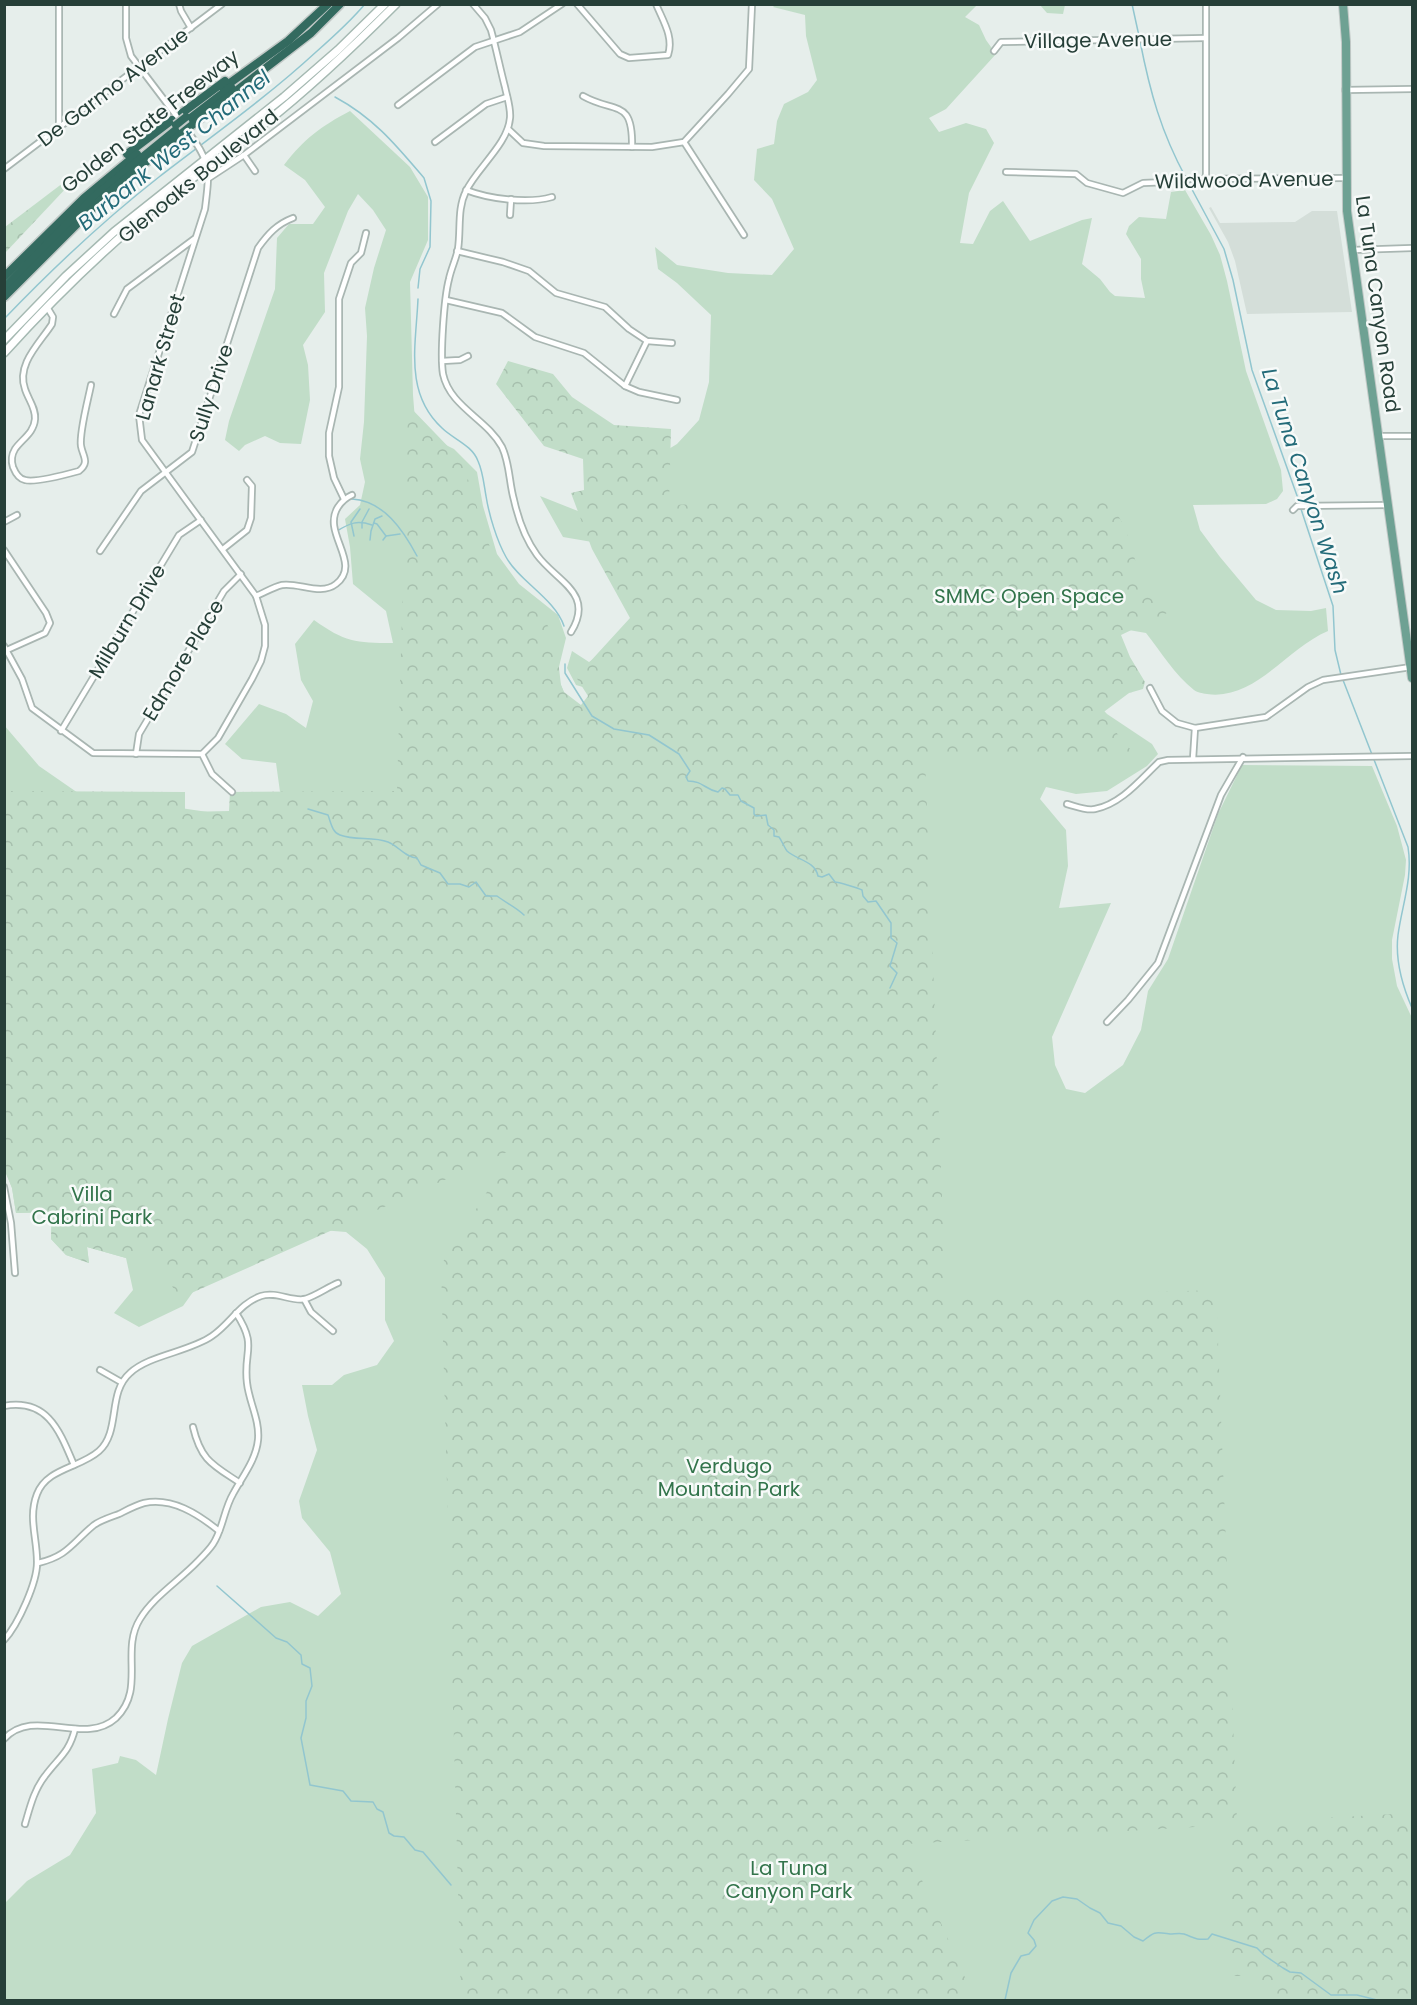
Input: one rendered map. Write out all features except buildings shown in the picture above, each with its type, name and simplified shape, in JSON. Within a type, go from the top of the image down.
[{"type":"highway","name":"Golden State Freeway","points":[[4,297],[177,126],[322,4]]},
{"type":"highway","points":[[187,119],[288,41],[331,4]]},
{"type":"highway","name":"Golden State Freeway","points":[[4,269],[98,178],[311,33],[340,4]]},
{"type":"highway","points":[[4,278],[84,198],[126,162],[177,126]]},
{"type":"highway","points":[[4,288],[96,195],[177,126]]},
{"type":"main road","name":"Glenoaks Boulevard","points":[[4,340],[114,232],[204,156],[284,97],[338,50],[385,4]]},
{"type":"main road","name":"Glenoaks Boulevard","points":[[4,353],[44,303],[150,212],[289,103],[343,56],[396,4]]},
{"type":"main road","name":"La Tuna Canyon Road","points":[[1343,4],[1346,42],[1345,178],[1347,211],[1388,505],[1408,619],[1413,678]]},
{"type":"street","points":[[59,4],[59,129]]},
{"type":"street","name":"Lanark Street","points":[[126,4],[127,48],[196,143],[204,156],[209,178],[205,209],[139,415],[142,440],[256,596],[265,625],[265,646],[261,661],[218,738],[202,753]]},
{"type":"street","points":[[179,4],[191,28]]},
{"type":"street","name":"De Garmo Avenue","points":[[4,170],[222,4]]},
{"type":"street","points":[[209,178],[244,155],[398,38],[438,4]]},
{"type":"street","points":[[473,4],[485,18],[494,41],[510,118],[508,129],[466,190],[460,208],[457,251],[448,279],[442,361],[444,375],[455,399],[491,431],[502,448],[514,501],[528,539],[537,555],[574,594],[580,611],[570,632]]},
{"type":"street","points":[[398,105],[475,47],[520,32],[562,4]]},
{"type":"street","points":[[578,4],[620,54],[629,58],[668,55],[671,46],[670,35],[656,4]]},
{"type":"street","points":[[508,129],[523,143],[544,146],[632,147],[666,146],[684,142],[749,69],[752,4]]},
{"type":"street","points":[[1206,4],[1206,179]]},
{"type":"street","name":"Village Avenue","points":[[994,51],[1001,42],[1205,38]]},
{"type":"street","points":[[1346,90],[1413,89]]},
{"type":"street","points":[[583,96],[621,110],[628,115],[633,129],[632,147]]},
{"type":"street","points":[[435,142],[486,104],[507,97]]},
{"type":"street","points":[[684,142],[744,235]]},
{"type":"street","points":[[244,155],[255,171]]},
{"type":"street","name":"Wildwood Avenue","points":[[1006,172],[1076,174],[1087,183],[1122,193],[1143,183],[1168,183],[1183,179],[1345,178]]},
{"type":"street","points":[[466,190],[482,197],[541,200],[552,197]]},
{"type":"street","points":[[510,215],[511,199]]},
{"type":"street","name":"Sully Drive","points":[[99,551],[141,491],[192,452],[258,248],[267,234],[282,222],[293,218]]},
{"type":"street","points":[[344,499],[334,478],[329,456],[329,433],[339,387],[339,299],[351,263],[361,253],[366,233]]},
{"type":"street","points":[[114,314],[127,289],[194,239]]},
{"type":"street","points":[[1353,250],[1413,248]]},
{"type":"street","points":[[457,251],[529,271],[556,293],[605,307],[629,329],[647,341],[672,343]]},
{"type":"street","points":[[446,300],[502,313],[535,337],[584,353],[625,386],[639,392],[677,400]]},
{"type":"street","points":[[44,303],[52,314],[52,324],[27,361],[23,375],[25,389],[35,413],[35,422],[12,456],[13,467],[18,476],[26,481],[79,471],[86,463],[81,444],[91,385]]},
{"type":"street","points":[[625,386],[647,341]]},
{"type":"street","points":[[442,361],[460,360],[468,356]]},
{"type":"street","points":[[1379,436],[1413,436]]},
{"type":"street","points":[[223,549],[247,530],[251,518],[252,486],[247,480]]},
{"type":"street","points":[[256,596],[282,585],[324,588],[331,587],[339,581],[345,570],[345,563],[333,522],[336,510],[344,499],[352,495]]},
{"type":"street","points":[[1297,507],[1388,505]]},
{"type":"street","points":[[4,522],[17,515]]},
{"type":"street","name":"Milburn Drive","points":[[61,731],[178,535],[201,520]]},
{"type":"street","points":[[4,550],[46,613],[50,623],[45,633],[6,648],[22,679],[32,708],[93,753],[202,753],[212,774],[232,792]]},
{"type":"street","name":"Edmore Place","points":[[136,754],[139,734],[224,591],[241,574]]},
{"type":"street","points":[[1150,688],[1162,711],[1177,723],[1195,728],[1266,717],[1308,687],[1323,680],[1411,667]]},
{"type":"street","points":[[1193,759],[1195,728]]},
{"type":"street","points":[[1067,804],[1093,810],[1116,801],[1159,762],[1243,757],[1413,756]]},
{"type":"street","points":[[1107,1022],[1158,963],[1221,795],[1243,757]]},
{"type":"street","points":[[4,1187],[15,1273]]},
{"type":"street","points":[[4,1640],[10,1634],[24,1605],[38,1563],[33,1508],[38,1491],[50,1477],[91,1457],[109,1437],[121,1382],[143,1364],[213,1336],[248,1302],[264,1295],[304,1299],[338,1283]]},
{"type":"street","points":[[304,1299],[311,1312],[333,1331]]},
{"type":"street","points":[[4,1739],[20,1727],[36,1725],[75,1729],[99,1728],[115,1719],[127,1705],[132,1687],[131,1642],[139,1621],[153,1601],[176,1583],[213,1544],[232,1495],[256,1451],[258,1428],[246,1376],[249,1339],[236,1313]]},
{"type":"street","points":[[100,1370],[121,1382]]},
{"type":"street","points":[[4,1406],[28,1406],[37,1409],[59,1430],[74,1464]]},
{"type":"street","points":[[193,1427],[202,1454],[240,1483]]},
{"type":"street","points":[[38,1563],[54,1559],[68,1550],[95,1524],[142,1503],[161,1501],[179,1506],[208,1522],[219,1531]]},
{"type":"street","points":[[25,1824],[33,1796],[44,1776],[71,1744],[75,1729]]},
{"type":"shaded area","points":[[1211,207],[1220,223],[1295,222],[1312,211],[1337,211],[1352,312],[1247,314],[1235,261],[1228,242],[1209,208]]},
{"type":"green space","points":[[775,5],[977,5],[965,17],[979,25],[996,54],[946,109],[929,118],[939,132],[966,123],[986,129],[994,143],[969,193],[960,243],[973,244],[990,211],[1003,201],[1030,241],[1092,218],[1082,264],[1115,296],[1145,298],[1141,279],[1141,259],[1126,234],[1129,226],[1139,217],[1166,219],[1171,192],[1185,190],[1220,255],[1246,371],[1281,470],[1283,491],[1277,499],[1266,504],[1193,505],[1200,530],[1256,600],[1276,610],[1311,611],[1326,608],[1328,631],[1313,639],[1256,682],[1240,690],[1224,694],[1207,694],[1196,691],[1187,684],[1146,633],[1123,629],[1081,686],[1107,714],[1152,744],[1158,754],[1147,766],[1107,791],[1076,794],[1046,787],[1040,799],[1066,830],[1068,866],[1059,908],[1111,903],[1052,1037],[1055,1065],[1066,1089],[1085,1093],[1123,1065],[1141,1030],[1148,991],[1168,959],[1218,814],[1242,765],[1372,766],[1397,826],[1406,860],[1392,940],[1392,959],[1397,986],[1412,1018],[1412,2000],[5,2000],[5,1903],[27,1881],[70,1855],[96,1813],[92,1769],[118,1763],[120,1756],[136,1760],[156,1775],[182,1663],[192,1646],[261,1607],[290,1602],[318,1616],[341,1594],[330,1552],[302,1518],[299,1501],[317,1450],[302,1385],[332,1385],[344,1375],[377,1365],[394,1341],[385,1320],[385,1278],[367,1249],[346,1232],[309,1229],[203,1278],[183,1306],[139,1327],[114,1313],[133,1290],[126,1258],[87,1247],[89,1263],[66,1255],[51,1239],[52,1212],[16,1213],[12,1188],[4,1169],[4,725],[39,766],[78,793],[235,816],[281,799],[276,763],[242,759],[225,744],[259,704],[286,714],[306,728],[313,701],[301,680],[295,644],[314,620],[334,633],[351,640],[393,643],[386,611],[353,584],[345,519],[360,505],[365,482],[360,459],[364,422],[367,336],[365,308],[386,230],[373,210],[358,194],[348,211],[324,273],[325,312],[303,345],[308,365],[310,400],[301,444],[280,443],[265,436],[245,445],[239,451],[225,440],[229,421],[275,289],[277,238],[289,224],[313,224],[325,207],[305,180],[284,165],[314,134],[350,111],[410,167],[428,197],[428,240],[410,282],[415,420],[413,429],[454,449],[477,472],[483,506],[497,554],[519,584],[558,615],[566,638],[557,675],[571,710],[588,723],[590,689],[576,685],[567,668],[572,651],[589,662],[647,624],[598,543],[563,537],[540,496],[588,515],[649,461],[677,444],[699,420],[709,382],[711,315],[677,283],[658,269],[655,247],[677,265],[728,273],[772,275],[794,249],[772,199],[754,180],[757,149],[774,144],[777,121],[784,104],[808,92],[817,80],[806,36],[805,15],[773,7]]},
{"type":"green space","points":[[1040,5],[1065,5],[1063,14],[1047,13]]},
{"type":"green space","points":[[85,168],[5,253],[5,227]]},
{"type":"green space","name":"Verdugo Mountain Park","points":[[508,361],[553,374],[572,397],[614,425],[671,429],[669,505],[933,497],[1113,495],[1114,507],[1126,531],[1139,572],[1167,613],[1121,635],[1130,657],[1145,682],[1143,689],[1129,693],[1101,714],[1135,755],[925,757],[946,1299],[1216,1290],[1237,1823],[1412,1813],[1412,2000],[1296,2000],[1307,1991],[1304,1988],[1291,1999],[1269,2000],[1268,1990],[1264,1990],[1264,1985],[1249,1985],[1248,1976],[1232,1976],[1229,1825],[906,1844],[975,2000],[461,2000],[441,1265],[514,1149],[178,1299],[156,1250],[126,1258],[87,1247],[89,1263],[66,1255],[51,1239],[52,1212],[16,1213],[12,1188],[5,1170],[5,791],[185,792],[185,812],[229,811],[230,792],[397,791],[408,405],[462,461],[499,575],[538,605],[556,643],[561,685],[564,692],[581,705],[588,696],[576,677],[630,618],[592,549],[571,493],[584,490],[583,459],[544,446],[496,384]]},
{"type":"waterway","name":"Burbank West Channel","points":[[4,319],[98,228],[159,177],[278,85],[335,35],[365,4]]},
{"type":"waterway","name":"La Tuna Canyon Wash","points":[[1132,4],[1139,36]]},
{"type":"waterway","name":"La Tuna Canyon Wash","points":[[1140,41],[1157,111],[1186,178]]},
{"type":"waterway","points":[[335,97],[373,123],[424,178],[431,201],[430,247],[420,269],[418,288]]},
{"type":"waterway","name":"La Tuna Canyon Wash","points":[[1188,182],[1224,249],[1252,370],[1300,504]]},
{"type":"waterway","points":[[418,299],[415,368],[422,400],[442,428],[467,446],[475,455],[481,470],[494,528],[506,557],[519,574],[553,607],[564,626]]},
{"type":"waterway","points":[[352,499],[374,505],[391,518],[417,556]]},
{"type":"waterway","points":[[354,536],[351,522],[360,509]]},
{"type":"waterway","points":[[362,528],[362,522],[369,509]]},
{"type":"waterway","name":"La Tuna Canyon Wash","points":[[1301,509],[1333,606],[1335,650],[1341,675]]},
{"type":"waterway","points":[[370,540],[375,519],[382,516]]},
{"type":"waterway","points":[[337,531],[354,523],[372,525]]},
{"type":"waterway","points":[[374,523],[386,536]]},
{"type":"waterway","points":[[383,540],[386,536],[400,534]]},
{"type":"waterway","points":[[565,664],[565,673],[592,716],[614,729],[649,735],[679,754],[690,771],[686,777],[688,781],[697,782],[718,792],[722,788],[730,795],[738,795],[741,801],[754,808],[756,816],[766,815],[768,825],[774,830],[774,836],[779,837],[787,851],[810,864],[818,876],[829,874],[835,882],[862,890],[868,902],[876,901],[891,923],[891,938],[897,943],[890,966],[897,973],[890,988]]},
{"type":"waterway","name":"La Tuna Canyon Wash","points":[[1343,680],[1408,847],[1409,870],[1398,935],[1398,963],[1412,1008]]},
{"type":"waterway","points":[[308,809],[328,815],[337,834],[388,842],[417,858],[421,865],[440,873],[448,884],[469,887],[476,882],[486,896],[497,896],[524,915]]},
{"type":"waterway","points":[[217,1586],[276,1638],[287,1642],[301,1655],[302,1664],[310,1668],[312,1686],[306,1701],[306,1718],[301,1738],[310,1785],[343,1791],[351,1801],[373,1802],[377,1809],[383,1812],[389,1833],[404,1837],[415,1850],[423,1852],[451,1885]]},
{"type":"waterway","points":[[1005,2000],[1011,1973],[1021,1956],[1029,1954],[1036,1946],[1028,1933],[1034,1920],[1052,1901],[1063,1897],[1077,1899],[1100,1913],[1108,1923],[1121,1926],[1143,1941],[1158,1933],[1182,1934],[1200,1939],[1208,1939],[1212,1934],[1257,1948],[1283,1968],[1290,1972],[1301,1973],[1331,1995],[1357,1995],[1377,2000]]},
{"type":"park label","name":"SMMC Open Space","points":[[1029,596]]},
{"type":"park label","name":"Villa Cabrini Park","points":[[92,1206]]},
{"type":"park label","name":"La Tuna Canyon Park","points":[[789,1880]]}]
